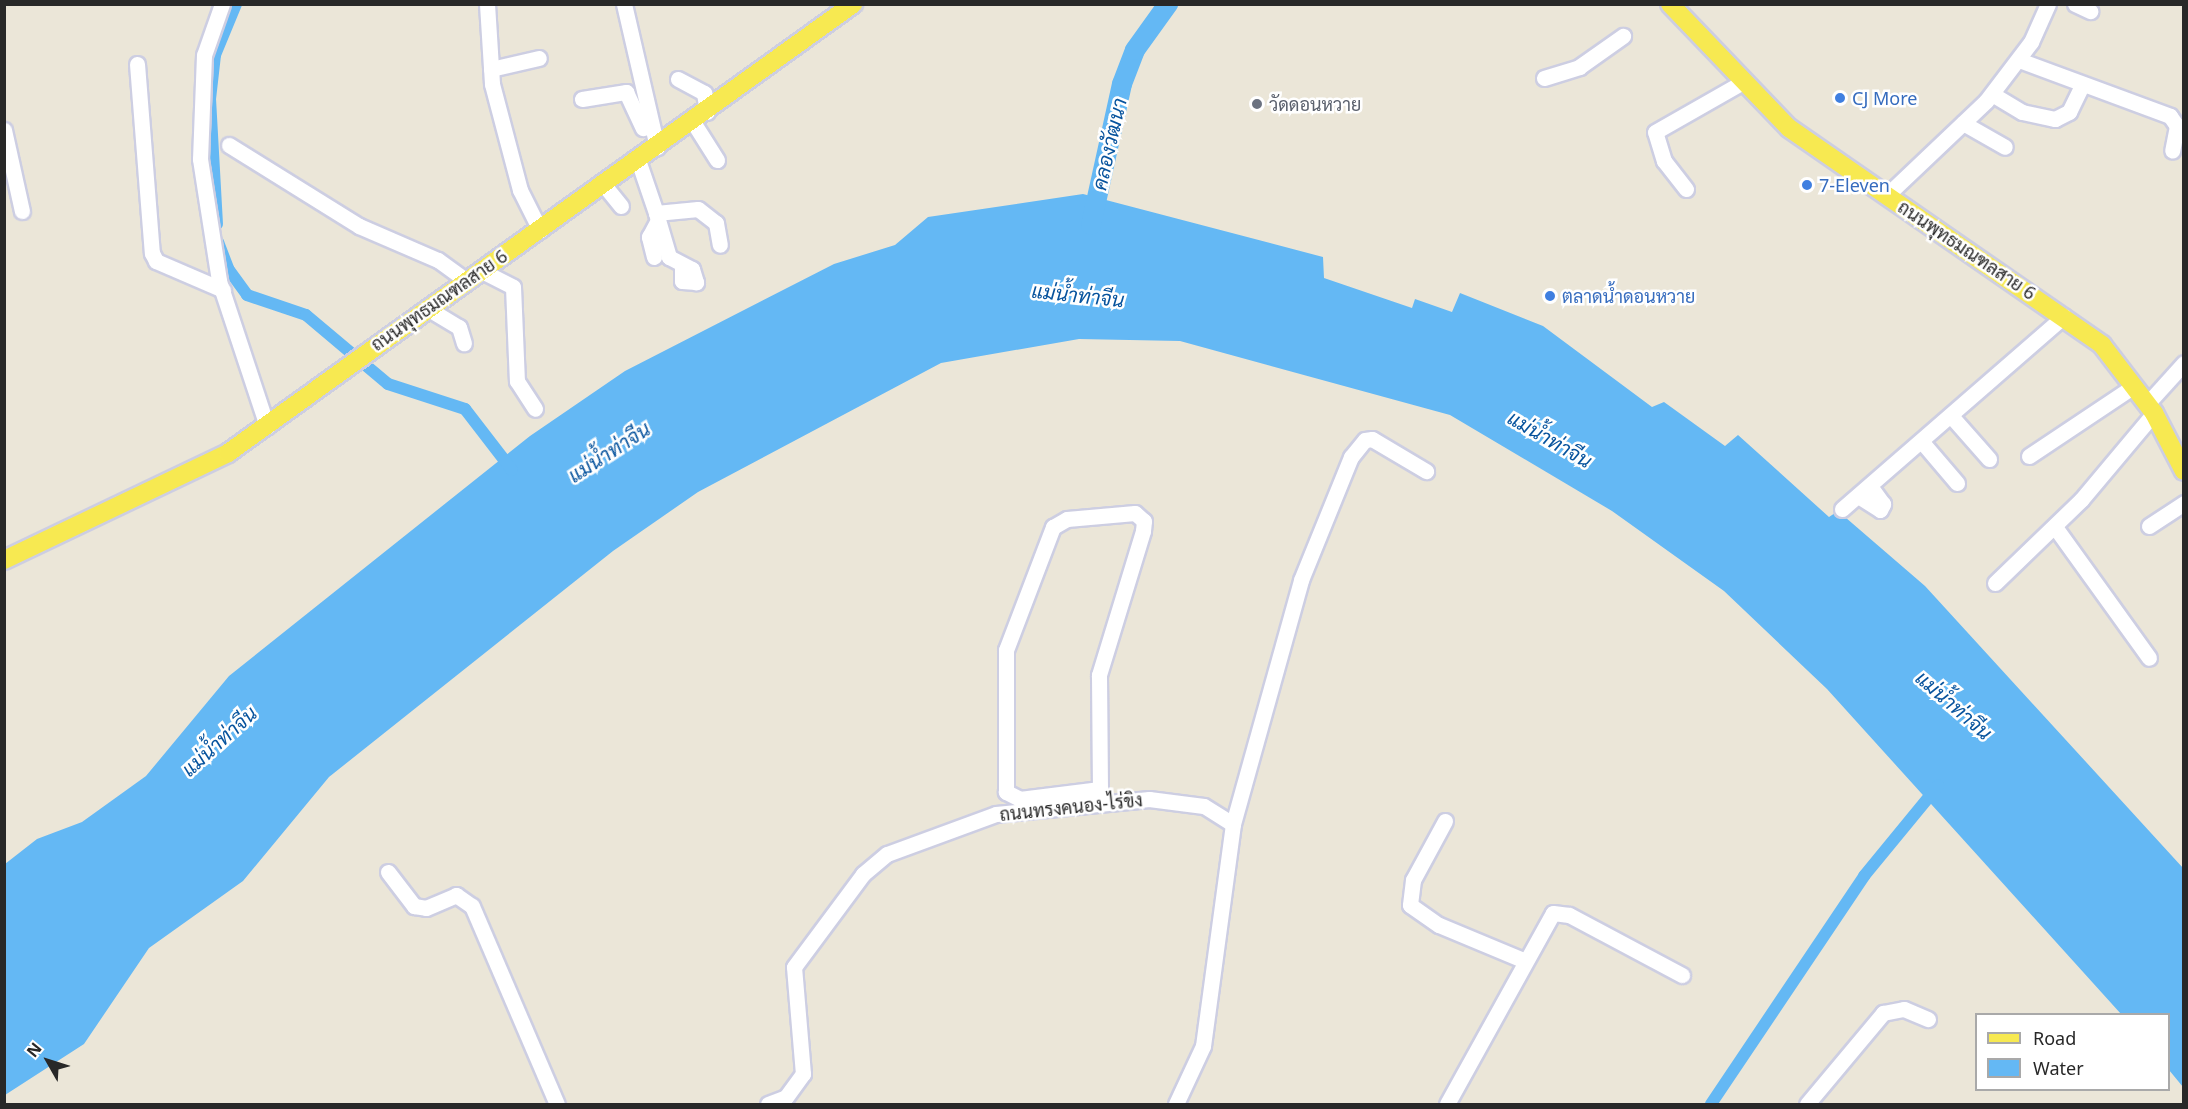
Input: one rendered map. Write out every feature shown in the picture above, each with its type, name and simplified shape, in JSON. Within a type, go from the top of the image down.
[{"type":"main road","name":"ถนนพุทธมณฑลสาย 6","points":[[4,560],[202,469],[267,426],[473,275],[700,117],[853,4]]},
{"type":"main road","name":"ถนนพุทธมณฑลสาย 6","points":[[1670,4],[1741,83],[1789,128],[2064,316],[2102,345],[2150,409],[2184,471]]},
{"type":"street","points":[[222,4],[204,55],[200,159],[223,291],[267,426]]},
{"type":"street","points":[[487,4],[491,69],[520,190],[540,230]]},
{"type":"street","points":[[624,4],[657,217],[669,256],[682,268]]},
{"type":"street","points":[[1886,195],[1992,94],[2019,60],[2048,4]]},
{"type":"street","points":[[2075,4],[2090,11]]},
{"type":"street","points":[[1544,78],[1579,67],[1623,36]]},
{"type":"street","points":[[491,69],[539,57]]},
{"type":"street","points":[[2019,60],[2170,116],[2177,126],[2172,151]]},
{"type":"street","points":[[137,64],[152,253],[156,261],[223,291]]},
{"type":"street","points":[[678,79],[704,93],[700,117],[717,160]]},
{"type":"street","points":[[1686,189],[1664,161],[1655,132],[1741,83]]},
{"type":"street","points":[[1992,94],[2022,112],[2055,119],[2069,112],[2082,85]]},
{"type":"street","points":[[582,99],[618,92],[632,96],[648,153]]},
{"type":"street","points":[[1963,123],[2005,147]]},
{"type":"street","points":[[4,130],[11,185],[22,211]]},
{"type":"street","points":[[229,145],[359,226],[473,275],[513,287],[517,381],[535,409]]},
{"type":"street","points":[[604,185],[621,206]]},
{"type":"street","points":[[657,217],[698,208],[716,223],[720,244]]},
{"type":"street","points":[[654,257],[648,237],[657,217]]},
{"type":"street","points":[[427,308],[459,327],[464,343]]},
{"type":"street","points":[[1842,509],[1952,417],[2064,316]]},
{"type":"street","points":[[1995,583],[2055,527],[2184,363]]},
{"type":"street","points":[[2030,456],[2134,386]]},
{"type":"street","points":[[1952,417],[1989,459]]},
{"type":"street","points":[[1176,1104],[1203,1046],[1233,824],[1301,580],[1351,457],[1372,439],[1426,471]]},
{"type":"street","points":[[1922,442],[1957,483]]},
{"type":"street","points":[[1858,496],[1880,510],[1883,504],[1870,486]]},
{"type":"street","points":[[2149,526],[2184,503]]},
{"type":"street","points":[[1136,513],[1144,521],[1143,531],[1099,675],[1100,795],[1020,799],[1006,792],[1006,651],[1053,527],[1067,519],[1136,513]]},
{"type":"street","points":[[2055,527],[2149,658]]},
{"type":"street","name":"ถนนทรงคนอง-ไร่ขิง","points":[[768,1104],[786,1097],[803,1074],[794,967],[863,874],[887,854],[931,833],[996,814],[1100,795],[1185,801],[1216,810],[1233,824]]},
{"type":"street","points":[[1445,821],[1413,880],[1410,905],[1439,925],[1523,960]]},
{"type":"street","points":[[388,872],[414,906],[426,908],[456,895],[472,906],[557,1104]]},
{"type":"street","points":[[1447,1104],[1523,960],[1546,921],[1559,912],[1682,975]]},
{"type":"street","points":[[1807,1104],[1883,1013],[1904,1009],[1928,1020]]},
{"type":"water","name":"แม่น้ำท่าจีน","points":[[1083,194],[1323,257],[1324,278],[1412,308],[1415,299],[1452,312],[1460,293],[1543,326],[1652,407],[1664,402],[1725,446],[1738,435],[1829,517],[1838,511],[1925,586],[2183,868],[2183,1087],[2170,1071],[2170,1013],[2120,1013],[1827,689],[1724,591],[1612,511],[1450,415],[1180,341],[1079,339],[941,363],[698,492],[613,551],[329,777],[243,881],[149,948],[84,1044],[5,1095],[5,864],[37,839],[82,822],[146,776],[229,676],[530,436],[625,371],[834,264],[895,245],[928,217]]},
{"type":"waterway","points":[[217,224],[210,99],[215,55],[236,4]]},
{"type":"waterway","name":"คลองวัฒนา","points":[[1091,225],[1122,84],[1135,50],[1168,4]]},
{"type":"waterway","points":[[218,242],[229,270],[247,295],[306,315],[388,384],[465,409],[512,470]]},
{"type":"waterway","points":[[1711,1104],[1864,876],[1938,786]]},
{"type":"place","name":"CJ More","points":[[1840,98]]},
{"type":"place","name":"วัดดอนหวาย","points":[[1257,104]]},
{"type":"place","name":"7-Eleven","points":[[1807,185]]},
{"type":"place","name":"ตลาดน้ำดอนหวาย","points":[[1550,296]]}]
